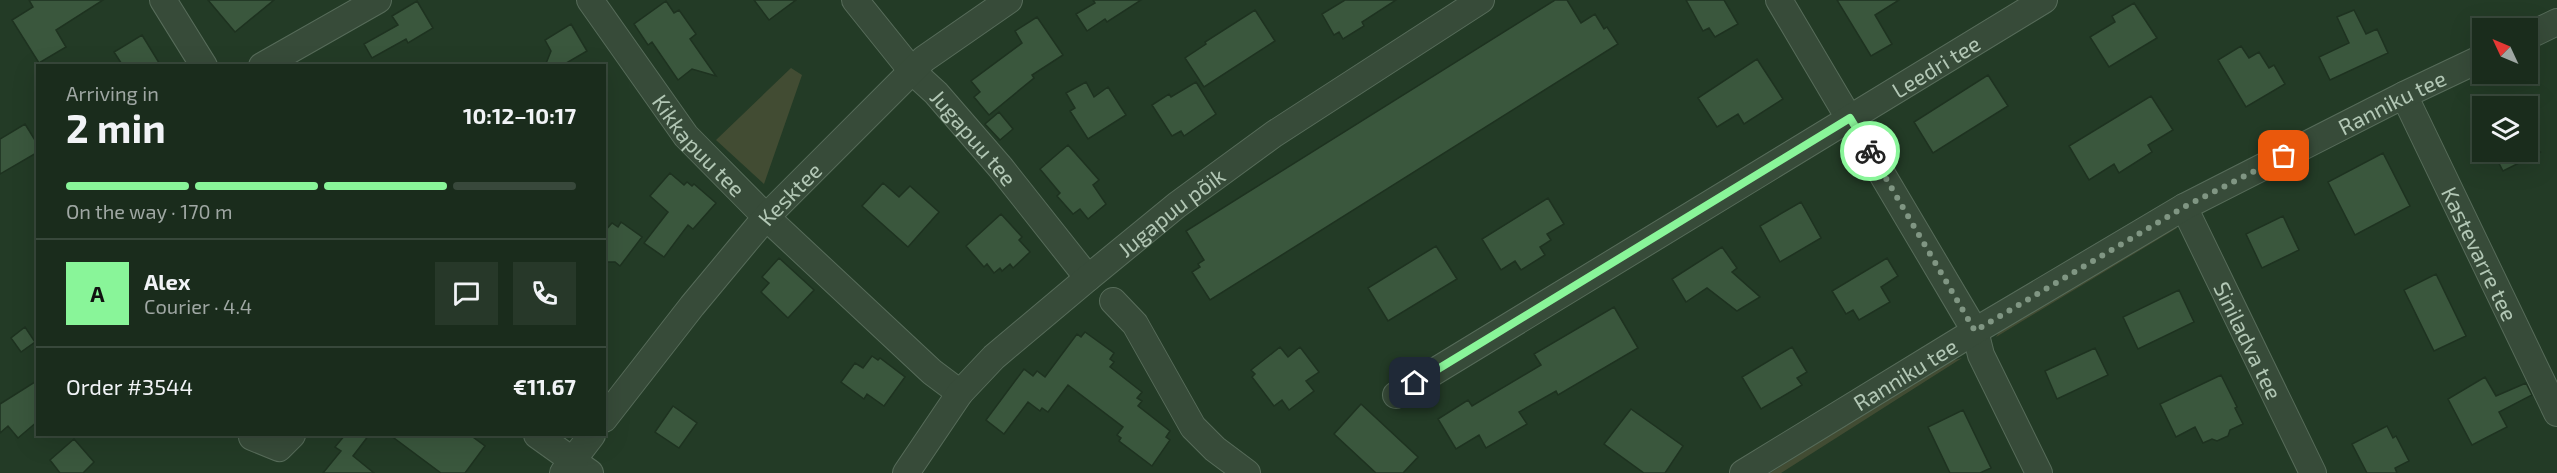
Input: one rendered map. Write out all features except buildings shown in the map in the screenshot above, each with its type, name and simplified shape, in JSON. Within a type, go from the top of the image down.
[{"type":"street","points":[[163,0],[203,64]]},
{"type":"street","points":[[266,64],[378,0]]},
{"type":"street","name":"Kikkapuu tee","points":[[590,0],[686,136],[766,217],[932,372],[960,393]]},
{"type":"street","name":"Jugapuu tee","points":[[855,0],[912,71],[936,93],[1001,168],[1088,278]]},
{"type":"street","name":"Kesktee","points":[[606,416],[692,306],[766,217],[924,59],[1009,0]]},
{"type":"street","name":"Jugapuu põik","points":[[906,473],[960,393],[994,357],[1088,278],[1177,206],[1274,134],[1481,0]]},
{"type":"street","points":[[1779,0],[1975,331],[1981,355],[2039,473]]},
{"type":"street","name":"Leedri tee","points":[[1396,395],[2044,0]]},
{"type":"street","points":[[2538,31],[2557,22]]},
{"type":"street","name":"Ranniku tee","points":[[1743,473],[2184,207],[2472,63]]},
{"type":"street","name":"Kastevarre tee","points":[[2404,95],[2557,413]]},
{"type":"street","name":"Siniladva tee","points":[[2184,207],[2313,473]]},
{"type":"street","points":[[1113,301],[1135,324],[1194,427],[1215,449],[1247,473]]},
{"type":"street","points":[[252,436],[279,448],[291,436]]},
{"type":"street","points":[[538,436],[575,469],[592,436]]},
{"type":"green space","points":[[791,68],[802,75],[764,184],[716,140]]},
{"type":"green space","points":[[2172,226],[2177,228],[1996,337],[2001,329]]},
{"type":"green space","points":[[1962,358],[1781,473],[1770,473],[1947,362]]},
{"type":"way so far","points":[[1870,151],[1975,331],[2184,207],[2284,156]]},
{"type":"route","points":[[1415,383],[1850,118],[1870,151]]}]
